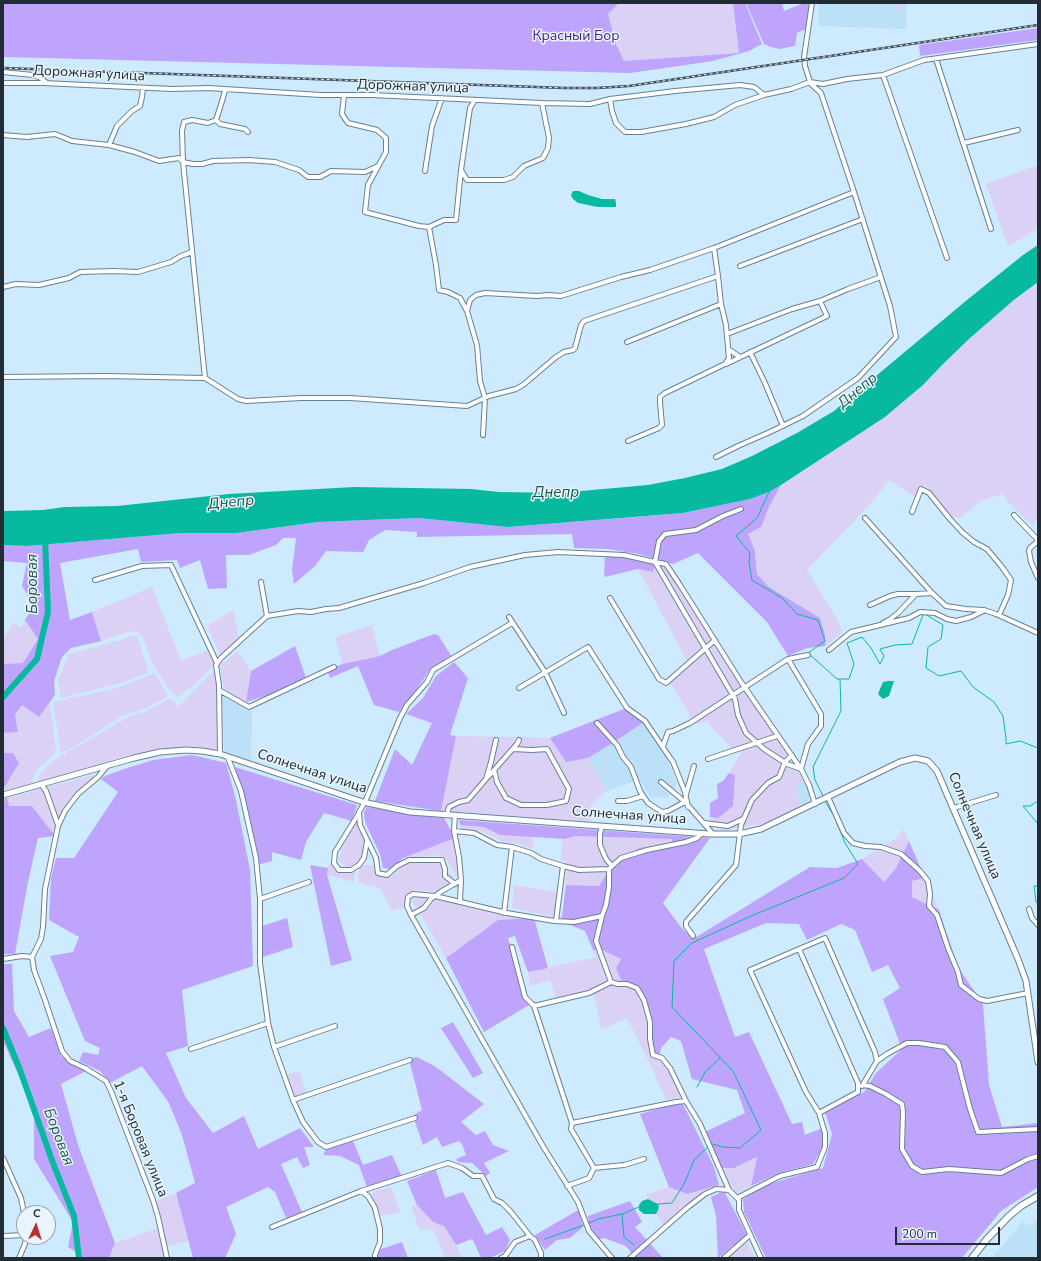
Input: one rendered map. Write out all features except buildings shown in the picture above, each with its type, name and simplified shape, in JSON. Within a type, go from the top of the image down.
[{"type":"main road","points":[[972,1258],[986,1239],[1009,1216],[1021,1206],[1038,1196]]},
{"type":"street","points":[[716,457],[803,416],[858,378],[896,338],[890,306],[821,93],[810,82],[804,66],[812,3]]},
{"type":"street","points":[[610,99],[616,123],[625,132],[640,132],[686,124],[714,117],[735,105],[810,82],[823,84],[847,78],[883,75],[924,60],[1038,44]]},
{"type":"street","points":[[936,58],[991,229]]},
{"type":"street","points":[[3,72],[33,75],[48,83]]},
{"type":"street","points":[[883,75],[947,258]]},
{"type":"street","name":"Дорожная улица","points":[[3,83],[48,83],[321,95],[372,95],[542,104],[590,104],[610,99],[675,90],[740,85],[754,87],[764,95]]},
{"type":"street","points":[[109,145],[117,126],[132,111],[140,106],[143,88]]},
{"type":"street","points":[[216,120],[225,90]]},
{"type":"street","points":[[344,95],[342,114],[348,123],[377,130],[386,138],[386,152],[368,185],[365,212],[419,226],[429,227],[444,220],[456,220],[461,170],[470,108],[475,100]]},
{"type":"street","points":[[424,171],[432,126],[442,98]]},
{"type":"street","points":[[461,170],[467,180],[504,180],[513,178],[524,166],[543,158],[548,148],[549,138],[542,104]]},
{"type":"street","points":[[205,378],[183,162],[182,131],[184,122],[192,120],[208,123],[216,120]]},
{"type":"street","points":[[216,120],[220,124],[245,128],[248,132]]},
{"type":"street","points":[[964,142],[1018,130]]},
{"type":"street","points":[[3,135],[27,137],[55,134],[72,141],[109,145],[159,160],[179,158],[183,162],[202,164],[213,161],[249,160],[275,162],[299,170],[308,177],[320,177],[331,171],[365,172],[378,166]]},
{"type":"street","points":[[467,311],[470,300],[476,295],[485,293],[561,296],[621,277],[650,270],[714,248],[854,192]]},
{"type":"street","points":[[740,266],[862,219]]},
{"type":"street","points":[[429,227],[439,290],[448,292],[460,298],[467,311],[477,345],[480,381],[485,398],[483,435]]},
{"type":"street","points":[[714,248],[727,334],[729,358],[726,364]]},
{"type":"street","points":[[3,287],[16,284],[39,285],[69,278],[80,272],[138,272],[171,262],[192,252]]},
{"type":"street","points":[[3,377],[106,376],[205,378],[238,399],[246,401],[300,398],[350,398],[468,406],[485,398],[516,389],[523,385],[556,356],[573,350],[575,348],[581,325],[584,321],[718,276]]},
{"type":"street","points":[[727,334],[792,309],[820,301],[848,288],[881,277]]},
{"type":"street","points":[[628,441],[659,428],[662,425],[660,396],[827,316],[820,301]]},
{"type":"street","points":[[627,342],[722,304]]},
{"type":"street","points":[[728,349],[740,357]]},
{"type":"street","points":[[750,352],[783,426]]},
{"type":"street","points":[[912,512],[921,489],[930,493],[963,533],[974,542],[987,549],[1011,580],[1008,595],[999,615]]},
{"type":"street","points":[[741,509],[723,516],[696,530],[665,534],[659,541],[655,562],[735,699],[738,714],[746,733],[764,749],[785,762],[801,769]]},
{"type":"street","points":[[1014,515],[1037,539],[1037,542],[1030,548],[1029,551],[1031,562],[1038,578]]},
{"type":"street","points":[[865,518],[932,593],[946,606],[984,610],[999,615],[1038,633]]},
{"type":"street","points":[[217,663],[267,616],[298,611],[311,612],[339,608],[424,583],[470,567],[525,555],[558,552],[624,554],[666,564],[745,688],[801,769],[809,785],[815,804]]},
{"type":"street","points":[[95,580],[142,566],[171,565],[217,663],[220,754]]},
{"type":"street","points":[[261,582],[267,616]]},
{"type":"street","points":[[870,605],[898,594],[932,593]]},
{"type":"street","points":[[873,627],[889,620],[916,594]]},
{"type":"street","points":[[610,598],[659,679],[666,683],[715,640]]},
{"type":"street","points":[[829,650],[851,632],[909,618],[920,612],[935,613],[946,619],[956,621],[971,617],[984,610]]},
{"type":"street","points":[[509,617],[545,672],[564,713]]},
{"type":"street","points":[[367,840],[364,858],[359,865],[351,870],[339,870],[334,863],[335,852],[365,802],[400,718],[407,705],[427,682],[433,670],[512,623]]},
{"type":"street","points":[[519,688],[588,647],[627,708],[645,721],[663,746],[673,762],[686,795],[688,807]]},
{"type":"street","points":[[663,746],[668,732],[690,724],[788,659],[808,655]]},
{"type":"street","points":[[788,659],[821,714],[821,726],[808,744],[801,769]]},
{"type":"street","points":[[219,690],[248,707],[334,667]]},
{"type":"street","points":[[597,723],[617,745],[631,767],[643,796],[648,803],[662,812],[668,811],[685,802]]},
{"type":"street","points":[[708,760],[777,736]]},
{"type":"street","points":[[486,778],[496,740]]},
{"type":"street","points":[[447,814],[449,807],[459,802],[468,800],[519,740]]},
{"type":"street","points":[[494,770],[497,782],[506,798],[521,805],[547,805],[566,801],[569,788],[547,749],[512,749]]},
{"type":"street","name":"Солнечная улица","points":[[3,795],[160,752],[202,750],[220,754],[228,758],[365,802],[410,812],[455,814],[712,834],[739,834],[761,829],[900,762],[915,758],[928,761],[937,770],[1018,959],[1026,981],[1037,1044],[1038,1062]]},
{"type":"street","points":[[693,936],[686,926],[686,922],[736,865],[739,834],[743,819],[752,800],[768,783],[779,777],[785,762],[792,755]]},
{"type":"street","points":[[228,758],[241,791],[256,858],[260,899],[260,963],[268,1023],[274,1046],[293,1100],[303,1122],[312,1136],[326,1147],[415,1118]]},
{"type":"street","points":[[3,959],[32,956],[41,939],[46,889],[58,826],[65,811],[78,794],[98,777],[107,766]]},
{"type":"street","points":[[686,795],[694,766]]},
{"type":"street","points":[[661,782],[685,802],[712,834]]},
{"type":"street","points":[[41,784],[46,791],[58,826]]},
{"type":"street","points":[[954,808],[996,795]]},
{"type":"street","points":[[618,801],[627,801],[643,796]]},
{"type":"street","points":[[828,797],[844,833],[853,843],[865,846],[881,847],[901,854],[920,871],[928,881],[930,894],[928,906],[937,915],[958,972],[961,985],[979,999],[987,1001],[1028,993]]},
{"type":"street","points":[[359,812],[360,825],[376,858],[378,873],[387,874],[397,866],[409,860],[442,860],[445,869],[445,876],[455,884]]},
{"type":"street","points":[[455,814],[454,831],[459,857],[461,880],[460,901]]},
{"type":"street","points":[[704,823],[728,826],[743,819]]},
{"type":"street","points":[[602,826],[600,845],[610,867],[609,887],[606,905],[596,942],[611,982]]},
{"type":"street","points":[[454,831],[474,833],[498,845],[512,848],[579,870],[610,867],[621,858],[647,850],[686,842],[697,838],[702,833]]},
{"type":"street","points":[[504,913],[512,848]]},
{"type":"street","points":[[556,921],[563,866]]},
{"type":"street","points":[[411,915],[424,908],[435,896],[461,880]]},
{"type":"street","points":[[260,899],[310,882]]},
{"type":"street","points":[[602,916],[574,922],[556,921],[504,913],[435,896],[413,894],[408,897],[407,906],[544,1148],[578,1202],[589,1231],[612,1258]]},
{"type":"street","points":[[1029,909],[1032,918],[1038,925]]},
{"type":"street","points":[[761,1258],[738,1210],[739,1197],[780,1176],[817,1167],[825,1147],[825,1133],[819,1113],[806,1092],[750,970],[824,938],[875,1052],[877,1061]]},
{"type":"street","points":[[512,947],[525,997],[534,1006],[572,1123],[571,1129],[594,1168]]},
{"type":"street","points":[[798,949],[858,1083],[858,1092]]},
{"type":"street","name":"1-я Боровая улица","points":[[32,956],[34,970],[62,1051],[70,1061],[106,1081],[111,1091],[153,1200],[167,1258]]},
{"type":"street","points":[[534,1006],[589,994],[611,982],[627,984],[637,988],[644,1000],[650,1022],[650,1039],[653,1055],[662,1058],[670,1068],[686,1101],[700,1124],[725,1177],[729,1190],[739,1200]]},
{"type":"street","points":[[191,1049],[268,1023]]},
{"type":"street","points":[[274,1046],[335,1026]]},
{"type":"street","points":[[819,1113],[858,1092],[877,1061],[907,1043],[918,1043],[945,1047],[958,1062],[970,1109],[978,1132],[1038,1129]]},
{"type":"street","points":[[293,1100],[410,1060]]},
{"type":"street","points":[[862,1085],[870,1086],[902,1104],[902,1149],[912,1166],[922,1172],[949,1169],[1001,1173],[1028,1159],[1038,1156]]},
{"type":"street","points":[[572,1123],[686,1101]]},
{"type":"street","points":[[3,1158],[21,1198],[22,1205]]},
{"type":"street","points":[[594,1168],[624,1165],[644,1159]]},
{"type":"street","points":[[272,1227],[361,1191],[448,1163],[462,1168],[474,1176],[482,1176],[494,1199],[502,1203],[535,1240],[541,1253],[541,1258]]},
{"type":"street","points":[[567,1186],[589,1178],[594,1168]]},
{"type":"street","points":[[630,1258],[705,1194],[716,1189],[729,1190]]},
{"type":"street","points":[[361,1191],[368,1196],[375,1208],[380,1229],[380,1242],[375,1258]]},
{"type":"street","points":[[3,1236],[16,1236]]},
{"type":"street","points":[[501,1258],[505,1256],[515,1242],[530,1236]]},
{"type":"street","points":[[724,1258],[750,1236]]},
{"type":"street","points":[[19,1258],[25,1245]]},
{"type":"shaded area","points":[[619,3],[733,3],[739,53],[624,61],[616,44],[608,14]]},
{"type":"shaded area","points":[[819,3],[907,3],[906,29],[818,26]]},
{"type":"shaded area","points":[[897,3],[904,3],[904,11],[897,11]]},
{"type":"shaded area","points":[[1038,165],[1038,229],[1008,246],[986,184]]},
{"type":"shaded area","points":[[1038,282],[1038,519],[1032,525],[1008,502],[1003,494],[981,501],[960,518],[952,516],[925,485],[916,498],[890,480],[860,515],[807,570],[839,622],[842,633],[825,646],[825,635],[798,604],[769,587],[757,574],[755,551],[748,534],[761,527],[769,507],[781,485],[885,417],[923,385],[970,338],[1015,299]]},
{"type":"shaded area","points":[[655,563],[667,564],[715,643],[804,781],[795,791],[802,807],[764,824],[724,830],[712,823],[710,817],[718,818],[735,775],[729,773],[743,750],[732,749],[707,721],[695,724],[668,679],[688,663],[638,569],[653,572]]},
{"type":"shaded area","points":[[152,587],[181,661],[211,649],[217,662],[193,686],[178,697],[168,689],[151,660],[142,635],[135,631],[101,641],[92,612]]},
{"type":"shaded area","points":[[233,610],[238,635],[244,635],[222,657],[207,626]]},
{"type":"shaded area","points":[[25,620],[38,639],[23,663],[3,664],[3,640],[13,623],[21,628]]},
{"type":"shaded area","points":[[372,625],[380,656],[343,664],[335,637]]},
{"type":"shaded area","points":[[137,636],[149,673],[117,684],[61,698],[58,680],[69,654],[121,640],[126,637]]},
{"type":"shaded area","points":[[237,651],[251,671],[246,702],[224,688],[220,666]]},
{"type":"shaded area","points":[[155,673],[168,696],[144,709],[122,716],[70,749],[61,753],[53,702],[117,688]]},
{"type":"shaded area","points":[[215,673],[218,690],[219,751],[196,747],[162,750],[117,758],[83,770],[39,782],[39,776],[50,763],[130,716],[145,712],[168,699],[174,701],[178,707],[210,674]]},
{"type":"shaded area","points":[[225,696],[252,712],[251,761],[224,752],[222,699]]},
{"type":"shaded area","points":[[50,703],[56,752],[39,767],[33,776],[32,785],[4,790],[19,763],[13,754],[3,753],[3,733],[18,732],[15,715],[22,705],[39,717]]},
{"type":"shaded area","points":[[644,722],[663,746],[665,755],[677,784],[667,799],[663,797],[651,798],[639,780],[606,791],[588,758]]},
{"type":"shaded area","points":[[456,736],[550,738],[566,762],[588,758],[606,791],[591,805],[591,821],[441,811]]},
{"type":"shaded area","points":[[93,775],[94,778],[72,798],[59,820],[55,836],[32,806],[9,806],[7,798]]},
{"type":"shaded area","points":[[804,781],[809,786],[809,803],[802,807],[795,790]]},
{"type":"shaded area","points":[[361,810],[360,821],[369,838],[367,856],[358,865],[347,867],[339,860],[342,848]]},
{"type":"shaded area","points":[[460,825],[484,827],[500,835],[533,837],[533,849],[518,844],[503,842],[484,832],[461,829]]},
{"type":"shaded area","points":[[904,829],[909,841],[896,868],[884,882],[862,859],[895,839]]},
{"type":"shaded area","points":[[575,836],[672,839],[672,844],[614,861],[599,886],[566,885],[567,862],[561,861],[562,838]]},
{"type":"shaded area","points":[[455,838],[463,865],[461,877],[458,879],[447,860],[440,855],[403,858]]},
{"type":"shaded area","points":[[407,861],[444,862],[449,873],[453,876],[454,882],[438,892],[414,890],[407,898],[406,906],[392,911],[380,888],[358,882],[359,869],[364,865],[377,865],[379,875],[391,877]]},
{"type":"shaded area","points":[[330,863],[346,871],[355,870],[354,882],[327,875]]},
{"type":"shaded area","points":[[925,878],[939,910],[912,897],[912,881]]},
{"type":"shaded area","points":[[514,885],[561,893],[558,918],[512,908]]},
{"type":"shaded area","points":[[415,895],[434,896],[422,909],[414,905],[412,899]]},
{"type":"shaded area","points":[[440,896],[534,918],[498,920],[446,958],[421,915]]},
{"type":"shaded area","points":[[600,949],[621,959],[621,980],[634,984],[639,988],[660,1055],[683,1096],[666,1100],[627,1018],[601,1030],[593,989],[556,999],[550,980],[530,986],[528,972],[596,957],[593,950]]},
{"type":"shaded area","points":[[299,1071],[307,1094],[292,1097],[284,1075]]},
{"type":"shaded area","points":[[757,1157],[751,1186],[736,1194],[721,1168],[734,1168]]},
{"type":"shaded area","points":[[391,1187],[400,1212],[381,1216],[372,1194],[376,1191]]},
{"type":"shaded area","points":[[669,1187],[687,1194],[710,1187],[665,1226],[656,1214],[659,1208],[655,1202],[648,1199],[647,1194]]},
{"type":"shaded area","points":[[176,1193],[189,1241],[164,1247],[167,1258],[109,1258],[115,1243],[158,1228],[152,1203]]},
{"type":"shaded area","points":[[417,1205],[433,1222],[444,1226],[462,1258],[445,1258],[433,1229],[427,1231],[426,1228],[420,1231],[411,1207]]},
{"type":"shaded area","points":[[1038,1219],[1038,1258],[992,1258],[1023,1221],[1029,1226]]},
{"type":"shaded area","points":[[747,1242],[755,1258],[728,1258]]},
{"type":"green space","name":"Красный Бор","points":[[3,3],[619,3],[608,14],[616,44],[624,61],[739,53],[733,3],[745,3],[762,44],[749,51],[713,61],[630,73],[3,57]]},
{"type":"green space","points":[[746,3],[782,3],[784,11],[804,3],[810,3],[806,29],[797,33],[795,46],[779,49],[764,44]]},
{"type":"green space","points":[[1038,28],[1038,40],[920,56],[919,45]]},
{"type":"green space","points":[[781,485],[769,507],[761,527],[748,534],[755,551],[757,574],[769,587],[820,618],[825,635],[825,646],[807,648],[788,656],[767,622],[698,553],[673,564],[639,554],[608,549],[574,548],[572,534],[417,537],[417,532],[385,530],[369,540],[363,552],[326,551],[315,566],[294,584],[292,570],[296,538],[283,538],[276,545],[249,555],[226,555],[227,588],[208,589],[200,560],[180,568],[177,560],[141,562],[138,549],[60,563],[70,620],[92,612],[101,641],[71,648],[62,657],[54,681],[55,695],[39,717],[22,705],[15,715],[18,732],[3,733],[3,664],[23,663],[38,639],[25,620],[34,605],[22,586],[27,563],[3,561],[3,545],[27,546],[181,533],[236,533],[318,522],[419,518],[508,527],[683,513],[750,499],[769,492]]},
{"type":"green space","points":[[605,555],[655,563],[653,572],[638,569],[605,577]]},
{"type":"green space","points":[[434,634],[438,635],[452,657],[429,671],[410,699],[399,712],[374,705],[358,666],[330,678],[327,670],[343,664],[380,656]]},
{"type":"green space","points":[[295,646],[306,678],[279,692],[246,702],[251,671]]},
{"type":"green space","points":[[454,662],[468,678],[450,735],[456,736],[441,811],[375,801],[395,749],[412,765],[432,723],[406,714],[423,698],[436,676]]},
{"type":"green space","points":[[624,709],[644,722],[588,758],[566,762],[550,738]]},
{"type":"green space","points":[[3,753],[13,753],[19,763],[3,790]]},
{"type":"green space","points":[[192,755],[226,763],[236,800],[250,870],[253,966],[182,990],[188,1046],[166,1053],[186,1098],[213,1133],[244,1116],[258,1149],[300,1128],[314,1147],[304,1147],[310,1165],[303,1168],[297,1157],[281,1164],[302,1212],[286,1218],[275,1192],[268,1187],[226,1207],[236,1234],[225,1258],[193,1258],[176,1193],[195,1183],[182,1135],[169,1103],[142,1066],[110,1083],[100,1071],[79,1061],[83,1052],[98,1055],[100,1048],[85,1041],[50,956],[73,952],[79,937],[49,920],[51,878],[56,858],[74,858],[118,792],[101,779],[124,769],[153,760]]},
{"type":"green space","points":[[235,767],[357,805],[352,821],[324,813],[306,842],[301,860],[272,852],[272,861],[257,865]]},
{"type":"green space","points":[[729,773],[735,775],[733,806],[718,818],[710,817],[710,803],[718,798],[717,784],[723,781]]},
{"type":"green space","points":[[7,798],[9,806],[32,806],[55,836],[38,838],[28,882],[15,954],[3,954],[3,799]]},
{"type":"green space","points":[[367,807],[444,818],[455,838],[403,858],[390,869],[383,868],[380,854],[365,822],[364,812]]},
{"type":"green space","points":[[459,820],[710,838],[663,903],[680,926],[693,939],[810,867],[837,868],[862,859],[884,882],[896,868],[909,841],[925,878],[912,881],[912,897],[939,910],[958,967],[983,1004],[989,1085],[1002,1127],[1038,1123],[1038,1187],[1001,1211],[962,1258],[766,1258],[744,1212],[743,1199],[766,1185],[823,1168],[832,1134],[825,1112],[864,1092],[876,1073],[902,1049],[883,999],[900,988],[888,965],[872,972],[855,930],[841,924],[807,940],[799,924],[766,923],[704,949],[735,1037],[749,1032],[792,1124],[802,1122],[805,1135],[822,1128],[825,1132],[822,1148],[813,1164],[779,1173],[751,1186],[757,1157],[734,1168],[721,1168],[705,1132],[745,1113],[737,1090],[692,1079],[681,1041],[671,1037],[661,1048],[660,1055],[654,1055],[650,1040],[650,1022],[639,988],[634,984],[621,980],[616,968],[621,959],[600,949],[593,950],[585,931],[560,921],[566,885],[599,886],[614,861],[639,848],[672,844],[672,839],[575,836],[565,839],[500,835],[484,827],[460,825]]},
{"type":"green space","points":[[310,865],[328,868],[327,875],[352,960],[331,966]]},
{"type":"green space","points":[[287,918],[293,947],[260,958],[259,927]]},
{"type":"green space","points":[[534,918],[548,968],[528,972],[515,936],[508,938],[529,1005],[484,1032],[446,958],[498,920]]},
{"type":"green space","points":[[3,964],[12,964],[14,1011],[29,1037],[51,1028],[61,1056],[77,1066],[88,1070],[61,1084],[78,1145],[115,1243],[109,1258],[79,1258],[78,1253],[68,1247],[73,1222],[34,1159],[34,1109],[3,1041]]},
{"type":"green space","points":[[453,1022],[483,1073],[473,1078],[441,1028]]},
{"type":"green space","points":[[417,1057],[436,1067],[484,1104],[461,1122],[476,1135],[485,1131],[493,1145],[509,1151],[484,1163],[490,1173],[486,1176],[472,1163],[458,1162],[456,1159],[466,1155],[462,1144],[459,1141],[442,1147],[437,1137],[423,1145],[414,1119],[415,1114],[422,1110],[409,1059]]},
{"type":"green space","points":[[683,1104],[714,1167],[719,1185],[687,1194],[669,1187],[640,1114],[671,1105]]},
{"type":"green space","points":[[353,1141],[363,1165],[392,1155],[403,1179],[368,1190],[359,1165],[340,1156],[323,1155],[326,1149]]},
{"type":"green space","points":[[436,1170],[445,1198],[463,1192],[486,1235],[502,1227],[510,1240],[505,1251],[490,1258],[481,1258],[472,1239],[456,1245],[444,1226],[433,1222],[417,1205],[407,1181]]},
{"type":"green space","points":[[724,1191],[747,1235],[718,1258],[716,1216],[711,1197]]},
{"type":"green space","points":[[630,1201],[642,1222],[635,1227],[663,1258],[635,1258],[626,1246],[604,1238],[599,1239],[589,1225],[588,1216]]},
{"type":"green space","points":[[580,1209],[583,1227],[570,1238],[557,1240],[545,1250],[535,1235]]},
{"type":"green space","points":[[402,1242],[408,1258],[375,1258],[381,1249]]},
{"type":"water","points":[[573,191],[579,191],[602,199],[615,199],[616,207],[598,207],[578,203],[571,195]]},
{"type":"water","name":"Днепр","points":[[1038,245],[1038,282],[1015,299],[970,338],[923,385],[885,417],[781,485],[769,492],[750,499],[683,513],[508,527],[419,518],[318,522],[236,533],[181,533],[27,546],[3,545],[3,511],[43,510],[65,507],[117,506],[229,494],[354,487],[471,489],[499,492],[559,493],[648,485],[722,469],[752,456],[797,433],[834,411],[967,300],[1023,255]]},
{"type":"water","points":[[894,681],[889,696],[883,699],[878,694],[883,682]]},
{"type":"water","points":[[648,1199],[658,1204],[659,1208],[656,1214],[644,1214],[639,1210],[639,1205],[642,1201]]},
{"type":"waterway","points":[[769,492],[757,518],[736,536],[750,553],[749,562],[752,580],[782,598],[797,614],[818,620],[825,641],[808,653],[837,679],[849,679],[854,664],[847,643],[862,637],[871,648],[880,664],[884,656],[880,649],[895,645],[912,644],[923,615]]},
{"type":"waterway","name":"Боровая","points":[[3,697],[37,659],[48,612],[45,538]]},
{"type":"waterway","points":[[925,614],[943,625],[941,639],[928,647],[926,668],[939,676],[961,671],[973,687],[994,702],[1003,716],[1006,744],[1020,741],[1038,748]]},
{"type":"waterway","points":[[823,796],[815,780],[813,767],[841,711],[840,679]]},
{"type":"waterway","points":[[710,1145],[740,1148],[761,1130],[733,1071],[672,1007],[674,961],[692,943],[751,916],[844,878],[858,864],[845,843],[835,818],[825,801]]},
{"type":"waterway","points":[[1038,801],[1030,806],[1023,806],[1038,824]]},
{"type":"waterway","points":[[1038,886],[1034,886],[1036,902],[1038,903]]},
{"type":"waterway","name":"Боровая","points":[[3,1028],[74,1216],[79,1258]]},
{"type":"waterway","points":[[697,1087],[705,1072],[720,1058]]},
{"type":"waterway","points":[[658,1204],[672,1203],[684,1184],[694,1160],[708,1147]]},
{"type":"waterway","points":[[634,1245],[624,1237],[622,1214],[639,1207]]},
{"type":"waterway","points":[[587,1224],[598,1219],[622,1214]]},
{"type":"waterway","points":[[545,1239],[584,1225]]},
{"type":"railway","points":[[3,68],[597,88],[629,86],[1038,25]]}]
